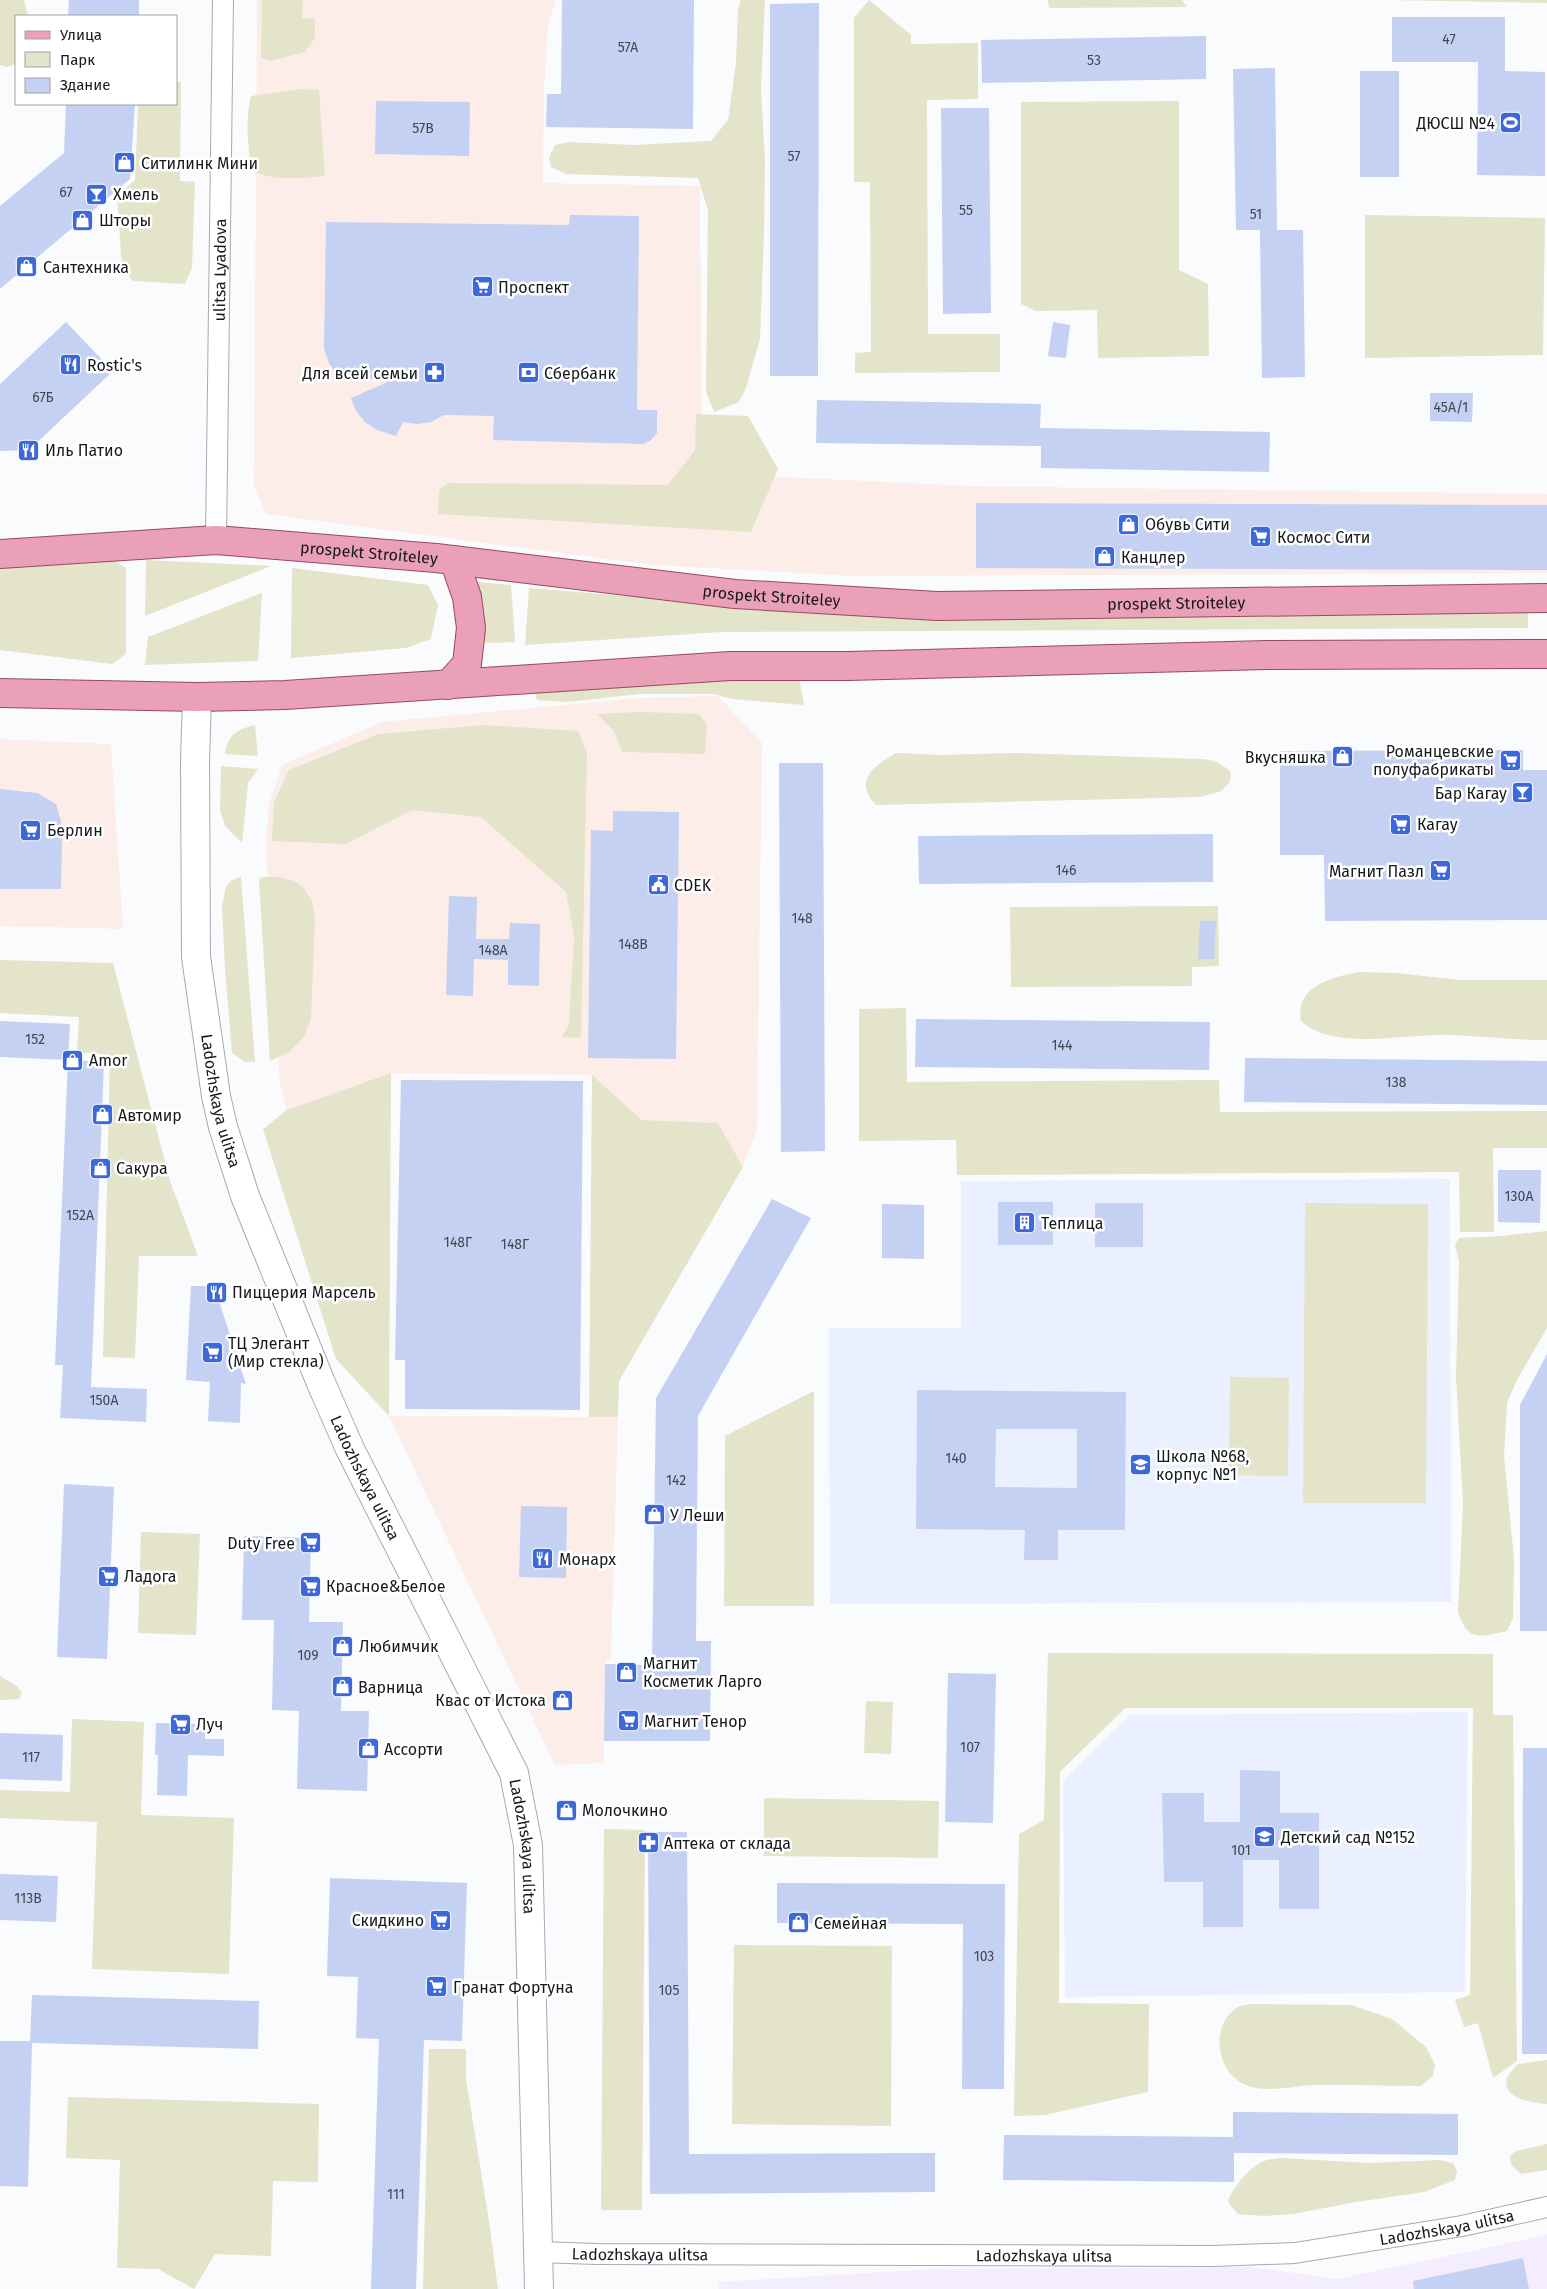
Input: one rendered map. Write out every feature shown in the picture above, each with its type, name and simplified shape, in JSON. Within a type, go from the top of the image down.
[{"type":"main road","name":"prospekt Stroiteley","points":[[0,554],[216,540],[454,560],[735,594],[937,606],[1547,598]]},
{"type":"main road","points":[[448,684],[467,664],[471,628],[467,597],[454,560]]},
{"type":"main road","points":[[0,692],[197,697],[285,695],[730,666],[848,666],[1267,655],[1547,654]]},
{"type":"street","name":"ulitsa Lyadova","points":[[216,540],[223,0]]},
{"type":"street","name":"Ladozhskaya ulitsa","points":[[197,697],[195,760],[196,957],[216,1096],[223,1127],[244,1196],[321,1383],[355,1458],[514,1773],[521,1805],[528,1844],[539,2289]]},
{"type":"street","name":"Ladozhskaya ulitsa","points":[[538,2252],[597,2254],[1213,2256],[1295,2253],[1462,2226],[1547,2207]]},
{"type":"shaded area","points":[[257,0],[556,0],[548,25],[544,91],[543,183],[700,186],[702,473],[970,486],[1547,494],[1547,573],[853,576],[653,565],[266,514],[254,486]]},
{"type":"shaded area","points":[[718,696],[762,743],[757,1130],[743,1167],[718,1123],[642,1120],[592,1075],[391,1073],[287,1110],[280,1086],[266,846],[269,804],[282,765],[382,722],[639,698]]},
{"type":"shaded area","points":[[0,739],[111,744],[123,929],[0,926]]},
{"type":"shaded area","name":"Школа №68, корпус №1","points":[[1450,1179],[1451,1602],[830,1604],[829,1328],[961,1328],[961,1181]]},
{"type":"shaded area","points":[[389,1416],[618,1417],[611,1656],[605,1664],[604,1763],[555,1765]]},
{"type":"shaded area","name":"Детский сад №152","points":[[1468,1712],[1465,1992],[1065,1997],[1063,1781],[1130,1715]]},
{"type":"shaded area","points":[[1547,2235],[1547,2289],[719,2289],[719,2282],[933,2269],[1252,2267],[1337,2279]]},
{"type":"green space","points":[[0,0],[24,0],[28,15],[15,15],[15,64],[6,67],[0,65]]},
{"type":"green space","points":[[262,0],[303,0],[302,18],[315,19],[315,38],[305,52],[270,61],[261,58]]},
{"type":"green space","points":[[741,0],[765,0],[761,88],[765,162],[760,339],[746,388],[739,402],[714,412],[706,392],[708,210],[698,178],[566,174],[551,167],[549,158],[555,145],[569,142],[634,145],[711,141],[728,120],[736,63],[738,8]]},
{"type":"green space","points":[[869,0],[911,35],[911,44],[978,43],[978,99],[927,100],[928,334],[1000,334],[1000,372],[855,373],[855,353],[871,352],[870,182],[854,182],[854,18]]},
{"type":"green space","points":[[1048,0],[1182,0],[1187,7],[1049,8]]},
{"type":"green space","points":[[1386,0],[1547,0],[1547,3]]},
{"type":"green space","points":[[178,82],[181,82],[180,181],[195,182],[192,268],[185,284],[133,281],[122,268],[117,196],[135,180],[138,105],[178,105]]},
{"type":"green space","points":[[301,89],[319,90],[325,176],[278,178],[251,170],[248,124],[251,96]]},
{"type":"green space","points":[[1179,101],[1179,270],[1208,284],[1209,356],[1098,358],[1097,310],[1036,311],[1021,304],[1021,102]]},
{"type":"green space","points":[[1365,215],[1545,218],[1543,355],[1365,358]]},
{"type":"green space","points":[[696,414],[748,416],[778,469],[751,532],[438,514],[439,490],[448,483],[668,485],[695,450]]},
{"type":"green space","points":[[109,557],[126,568],[126,654],[112,664],[0,650],[0,567]]},
{"type":"green space","points":[[146,560],[271,566],[145,616]]},
{"type":"green space","points":[[292,568],[428,585],[438,605],[431,639],[406,648],[291,658]]},
{"type":"green space","points":[[478,582],[511,585],[515,642],[478,643]]},
{"type":"green space","points":[[529,588],[868,616],[1528,612],[1528,628],[721,632],[525,645]]},
{"type":"green space","points":[[262,593],[258,661],[145,665],[148,637]]},
{"type":"green space","points":[[798,672],[804,705],[732,699],[713,694],[640,694],[567,702],[537,700],[535,691]]},
{"type":"green space","points":[[642,712],[699,714],[707,725],[705,754],[622,752],[614,731],[597,714]]},
{"type":"green space","points":[[255,725],[258,756],[225,754],[228,742],[234,734]]},
{"type":"green space","points":[[484,725],[578,731],[587,752],[581,1038],[562,1037],[569,1024],[574,936],[566,892],[481,817],[412,810],[346,844],[272,841],[274,802],[289,770],[378,734]]},
{"type":"green space","points":[[896,753],[941,755],[1013,753],[1201,759],[1217,762],[1231,772],[1230,782],[1221,791],[1200,797],[876,805],[869,796],[866,781],[874,769]]},
{"type":"green space","points":[[221,766],[258,769],[248,783],[242,843],[225,826],[220,810]]},
{"type":"green space","points":[[241,877],[255,1062],[245,1062],[232,1053],[225,970],[222,908],[226,886],[232,880]]},
{"type":"green space","points":[[262,877],[279,877],[294,881],[304,888],[312,901],[315,919],[311,1018],[304,1037],[289,1052],[270,1061],[259,880]]},
{"type":"green space","points":[[1218,906],[1219,966],[1192,967],[1192,986],[1011,987],[1010,907]]},
{"type":"green space","points":[[0,960],[113,963],[170,1181],[198,1256],[139,1256],[135,1358],[103,1357],[110,1055],[77,1052],[79,1017],[0,1013]]},
{"type":"green space","points":[[1359,972],[1396,973],[1460,980],[1547,980],[1547,1040],[1451,1035],[1352,1039],[1332,1036],[1315,1030],[1301,1021],[1300,1009],[1303,999],[1309,991],[1327,980]]},
{"type":"green space","points":[[906,1008],[907,1082],[1219,1080],[1220,1112],[1547,1111],[1547,1148],[1493,1148],[1494,1232],[1460,1232],[1459,1172],[957,1175],[956,1140],[859,1141],[859,1009]]},
{"type":"green space","points":[[391,1073],[389,1416],[336,1359],[263,1129],[287,1110]]},
{"type":"green space","points":[[592,1075],[642,1120],[718,1123],[743,1167],[619,1381],[618,1417],[589,1417]]},
{"type":"green space","points":[[1305,1203],[1428,1204],[1426,1503],[1303,1503]]},
{"type":"green space","points":[[1547,1231],[1547,1328],[1517,1380],[1507,1403],[1504,1456],[1514,1559],[1513,1618],[1507,1631],[1482,1636],[1476,1635],[1466,1628],[1458,1612],[1463,1504],[1456,1377],[1459,1261],[1455,1245],[1459,1238]]},
{"type":"green space","points":[[1230,1377],[1289,1378],[1288,1476],[1229,1475]]},
{"type":"green space","points":[[814,1391],[814,1606],[724,1606],[725,1436]]},
{"type":"green space","points":[[141,1532],[200,1534],[196,1635],[138,1633]]},
{"type":"green space","points":[[1048,1653],[1493,1654],[1493,1715],[1513,1715],[1517,2061],[1493,2078],[1478,2023],[1464,2027],[1455,2000],[1470,1995],[1473,1708],[1125,1708],[1060,1772],[1059,2003],[1149,2004],[1148,2092],[1045,2115],[1014,2116],[1019,1834],[1044,1820]]},
{"type":"green space","points":[[0,1676],[17,1686],[22,1693],[19,1699],[0,1700]]},
{"type":"green space","points":[[866,1701],[893,1702],[891,1754],[864,1753]]},
{"type":"green space","points":[[72,1719],[144,1722],[141,1815],[234,1818],[229,1974],[92,1969],[97,1822],[0,1818],[0,1790],[70,1792]]},
{"type":"green space","points":[[764,1798],[939,1801],[938,1858],[764,1856]]},
{"type":"green space","points":[[604,1829],[645,1830],[642,2210],[601,2210]]},
{"type":"green space","points":[[734,1945],[892,1946],[891,2126],[732,2124]]},
{"type":"green space","points":[[1253,2004],[1351,2005],[1392,2019],[1426,2047],[1435,2065],[1433,2076],[1421,2086],[1309,2085],[1264,2089],[1246,2085],[1236,2079],[1228,2070],[1220,2048],[1220,2036],[1223,2025],[1229,2015],[1238,2007]]},
{"type":"green space","points":[[429,2049],[466,2049],[466,2079],[498,2289],[423,2289]]},
{"type":"green space","points":[[1547,2060],[1547,2104],[1519,2098],[1507,2088],[1506,2082],[1510,2073],[1518,2064]]},
{"type":"green space","points":[[68,2097],[319,2104],[318,2182],[273,2181],[271,2256],[215,2254],[194,2289],[158,2269],[117,2268],[120,2160],[66,2158]]},
{"type":"green space","points":[[1547,2144],[1547,2170],[1521,2174],[1511,2165],[1510,2156],[1516,2151]]},
{"type":"green space","points":[[1283,2158],[1369,2163],[1440,2160],[1453,2163],[1457,2171],[1455,2180],[1424,2192],[1293,2214],[1264,2216],[1238,2214],[1228,2202],[1238,2183],[1261,2162]]},
{"type":"building","points":[[69,0],[139,0],[139,15],[68,15]]},
{"type":"building","points":[[562,0],[694,0],[693,129],[546,127],[547,94],[561,94]]},
{"type":"building","points":[[819,3],[818,376],[770,376],[770,4]]},
{"type":"building","points":[[1392,17],[1505,17],[1505,71],[1545,72],[1545,176],[1477,175],[1478,62],[1392,62]]},
{"type":"building","points":[[1206,36],[1206,79],[982,83],[981,40]]},
{"type":"building","points":[[1275,68],[1277,230],[1303,230],[1305,377],[1262,378],[1260,230],[1236,230],[1233,69]]},
{"type":"building","points":[[1360,71],[1399,71],[1399,177],[1360,177]]},
{"type":"building","points":[[376,101],[470,102],[469,156],[375,154]]},
{"type":"building","points":[[66,105],[135,105],[130,179],[0,289],[0,206],[64,153]]},
{"type":"building","points":[[941,108],[989,108],[991,313],[943,314]]},
{"type":"building","name":"Проспект","points":[[570,215],[639,216],[637,410],[657,410],[657,433],[651,440],[644,444],[493,440],[494,416],[444,415],[431,422],[417,424],[403,422],[396,436],[377,430],[365,422],[356,411],[351,398],[388,382],[335,372],[329,363],[324,349],[326,222],[569,225]]},
{"type":"building","points":[[66,322],[113,371],[29,450],[0,451],[0,384]]},
{"type":"building","points":[[1053,322],[1070,325],[1066,358],[1048,356]]},
{"type":"building","points":[[1430,393],[1473,393],[1472,422],[1430,421]]},
{"type":"building","points":[[817,400],[1041,404],[1040,428],[1270,432],[1269,472],[1041,468],[1041,446],[816,443]]},
{"type":"building","name":"Космос Сити","points":[[976,503],[1547,505],[1547,570],[976,568]]},
{"type":"building","name":"Кагау","points":[[1523,750],[1523,770],[1547,770],[1547,920],[1325,921],[1324,855],[1280,855],[1280,751]]},
{"type":"building","points":[[779,763],[823,763],[825,1151],[781,1152]]},
{"type":"building","name":"Берлин","points":[[0,789],[37,793],[56,804],[61,821],[61,889],[0,889]]},
{"type":"building","points":[[613,811],[679,812],[676,1059],[588,1058],[591,830],[613,831]]},
{"type":"building","points":[[1213,834],[1213,882],[919,884],[918,836]]},
{"type":"building","points":[[449,896],[477,897],[476,939],[509,939],[510,923],[540,924],[539,986],[508,985],[508,960],[474,959],[473,996],[446,995]]},
{"type":"building","points":[[1200,921],[1216,921],[1214,959],[1198,959]]},
{"type":"building","points":[[916,1019],[1210,1022],[1209,1070],[915,1067]]},
{"type":"building","points":[[0,1021],[70,1024],[68,1060],[0,1057]]},
{"type":"building","points":[[1245,1058],[1547,1061],[1547,1105],[1244,1102]]},
{"type":"building","points":[[68,1060],[104,1062],[91,1387],[147,1389],[146,1422],[60,1418],[63,1365],[55,1365]]},
{"type":"building","points":[[401,1080],[583,1081],[580,1410],[405,1409],[405,1360],[395,1360]]},
{"type":"building","points":[[1498,1170],[1541,1170],[1540,1223],[1498,1222]]},
{"type":"building","points":[[772,1199],[811,1218],[698,1416],[696,1641],[711,1641],[710,1741],[604,1741],[605,1664],[652,1665],[656,1398]]},
{"type":"building","name":"Теплица","points":[[998,1202],[1053,1202],[1053,1245],[998,1245]]},
{"type":"building","points":[[1095,1203],[1143,1203],[1143,1247],[1095,1247]]},
{"type":"building","points":[[882,1204],[924,1205],[924,1259],[882,1258]]},
{"type":"building","name":"ТЦ Элегант (Мир стекла)","points":[[191,1286],[213,1286],[216,1292],[246,1384],[241,1383],[240,1423],[208,1421],[210,1382],[186,1380]]},
{"type":"building","points":[[1547,1354],[1547,1631],[1520,1631],[1520,1405]]},
{"type":"building","points":[[917,1390],[1126,1392],[1125,1530],[1058,1530],[1058,1560],[1024,1560],[1025,1530],[916,1529]],"holes":[[[996,1429],[1077,1429],[1077,1488],[995,1487]]]},
{"type":"building","points":[[64,1484],[114,1487],[107,1659],[57,1657]]},
{"type":"building","name":"Монарх","points":[[521,1506],[567,1507],[566,1578],[519,1577]]},
{"type":"building","points":[[244,1536],[311,1538],[309,1622],[343,1622],[341,1711],[369,1711],[367,1791],[297,1789],[299,1711],[272,1710],[274,1620],[242,1620]]},
{"type":"building","points":[[948,1673],[996,1674],[993,1823],[945,1822]]},
{"type":"building","points":[[156,1723],[205,1724],[205,1739],[224,1739],[224,1756],[188,1755],[187,1796],[157,1795],[158,1755],[155,1755]]},
{"type":"building","points":[[0,1733],[63,1735],[62,1781],[0,1779]]},
{"type":"building","points":[[1523,1748],[1547,1748],[1547,2054],[1522,2054]]},
{"type":"building","points":[[1240,1770],[1280,1771],[1280,1813],[1319,1813],[1319,1909],[1279,1909],[1279,1860],[1243,1860],[1243,1927],[1203,1927],[1203,1882],[1164,1882],[1162,1793],[1204,1793],[1204,1822],[1240,1822]]},
{"type":"building","points":[[648,1832],[687,1832],[689,2154],[935,2153],[935,2192],[650,2194]]},
{"type":"building","points":[[0,1874],[58,1876],[56,1922],[0,1920]]},
{"type":"building","points":[[330,1878],[467,1883],[462,2041],[424,2040],[416,2289],[371,2289],[379,2039],[356,2038],[358,1977],[327,1976]]},
{"type":"building","points":[[777,1883],[1005,1884],[1004,2089],[962,2089],[963,1924],[777,1923]]},
{"type":"building","points":[[32,1995],[259,2001],[258,2049],[32,2043],[28,2187],[0,2186],[0,2041],[30,2041]]},
{"type":"building","points":[[1233,2112],[1458,2114],[1458,2155],[1234,2153],[1234,2182],[1003,2180],[1004,2135],[1233,2137]]},
{"type":"building","points":[[1523,2258],[1529,2289],[1414,2289],[1413,2281]]},
{"type":"place","name":"ДЮСШ №4","points":[[1511,123]]},
{"type":"place","name":"Ситилинк Мини","points":[[125,163]]},
{"type":"place","name":"Хмель","points":[[97,194]]},
{"type":"place","name":"Шторы","points":[[83,220]]},
{"type":"place","name":"Сантехника","points":[[27,267]]},
{"type":"place","name":"Проспект","points":[[482,287]]},
{"type":"place","name":"Rostic's","points":[[71,365]]},
{"type":"place","name":"Для всей семьи","points":[[434,373]]},
{"type":"place","name":"Сбербанк","points":[[528,373]]},
{"type":"place","name":"Иль Патио","points":[[29,450]]},
{"type":"place","name":"Обувь Сити","points":[[1129,524]]},
{"type":"place","name":"Космос Сити","points":[[1261,537]]},
{"type":"place","name":"Канцлер","points":[[1105,557]]},
{"type":"place","name":"Вкусняшка","points":[[1342,757]]},
{"type":"place","name":"Романцевские полуфабрикаты","points":[[1510,760]]},
{"type":"place","name":"Бар Кагау","points":[[1523,793]]},
{"type":"place","name":"Кагау","points":[[1401,824]]},
{"type":"place","name":"Берлин","points":[[31,830]]},
{"type":"place","name":"Магнит Пазл","points":[[1440,871]]},
{"type":"place","name":"CDEK","points":[[658,885]]},
{"type":"place","name":"Amor","points":[[73,1060]]},
{"type":"place","name":"Автомир","points":[[102,1115]]},
{"type":"place","name":"Сакура","points":[[100,1168]]},
{"type":"place","name":"Теплица","points":[[1025,1223]]},
{"type":"place","name":"Пиццерия Марсель","points":[[216,1292]]},
{"type":"place","name":"ТЦ Элегант (Мир стекла)","points":[[212,1352]]},
{"type":"place","name":"Школа №68, корпус №1","points":[[1140,1465]]},
{"type":"place","name":"У Леши","points":[[654,1515]]},
{"type":"place","name":"Duty Free","points":[[311,1543]]},
{"type":"place","name":"Монарх","points":[[543,1559]]},
{"type":"place","name":"Ладога","points":[[108,1576]]},
{"type":"place","name":"Красное&Белое","points":[[310,1586]]},
{"type":"place","name":"Любимчик","points":[[343,1646]]},
{"type":"place","name":"Магнит Косметик Ларго","points":[[627,1672]]},
{"type":"place","name":"Варница","points":[[342,1687]]},
{"type":"place","name":"Квас от Истока","points":[[562,1700]]},
{"type":"place","name":"Магнит Тенор","points":[[628,1721]]},
{"type":"place","name":"Луч","points":[[180,1724]]},
{"type":"place","name":"Ассорти","points":[[368,1749]]},
{"type":"place","name":"Молочкино","points":[[566,1810]]},
{"type":"place","name":"Детский сад №152","points":[[1265,1837]]},
{"type":"place","name":"Аптека от склада","points":[[648,1843]]},
{"type":"place","name":"Скидкино","points":[[440,1920]]},
{"type":"place","name":"Семейная","points":[[798,1923]]},
{"type":"place","name":"Гранат Фортуна","points":[[437,1987]]}]
